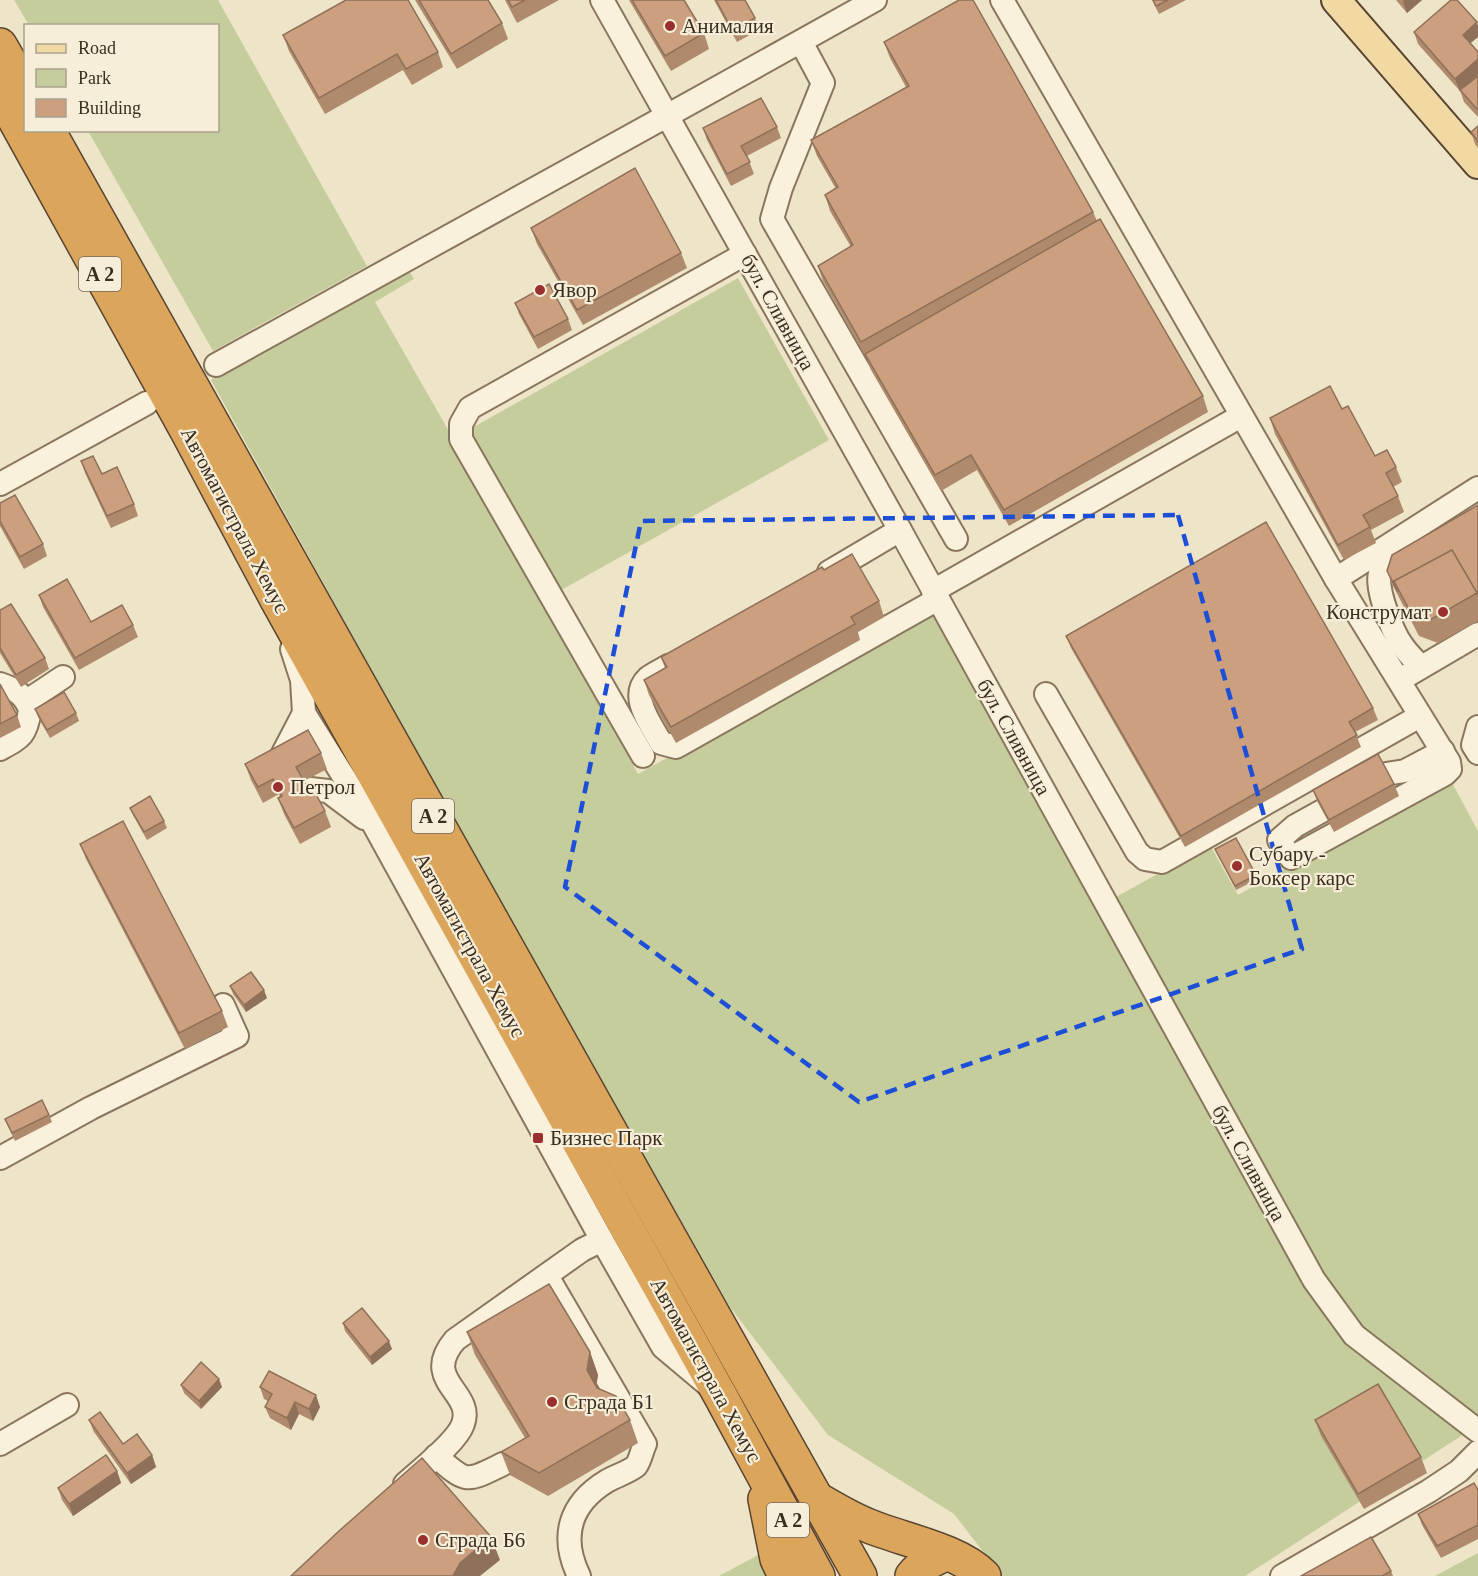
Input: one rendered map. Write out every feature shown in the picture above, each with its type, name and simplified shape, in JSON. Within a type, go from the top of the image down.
[{"type":"highway","points":[[0,45],[24,87]]},
{"type":"highway","name":"Автомагистрала Хемус","points":[[0,93],[187,430],[277,600],[720,1395],[818,1576]]},
{"type":"highway","name":"Автомагистрала Хемус","points":[[49,132],[860,1576]]},
{"type":"highway","points":[[758,1464],[777,1559],[785,1576]]},
{"type":"highway","points":[[819,1500],[869,1526],[962,1559],[978,1569],[984,1576]]},
{"type":"highway","points":[[912,1576],[916,1570],[946,1554]]},
{"type":"main road","points":[[1336,0],[1478,164]]},
{"type":"street","name":"бул. Сливница","points":[[602,0],[900,530],[1314,1280],[1354,1335],[1478,1431]]},
{"type":"street","points":[[216,365],[500,207],[668,117],[875,0]]},
{"type":"street","points":[[1002,0],[1336,579],[1449,762],[1450,769],[1445,774],[1291,858],[1282,847],[1303,839],[1326,817]]},
{"type":"street","points":[[801,42],[824,83],[781,188],[772,219],[957,539]]},
{"type":"street","points":[[643,756],[461,439],[461,424],[470,408],[745,254]]},
{"type":"street","points":[[0,484],[147,403]]},
{"type":"street","points":[[688,655],[648,679],[642,687],[640,696],[640,703],[661,743],[671,747],[676,747],[1241,416]]},
{"type":"street","points":[[1336,579],[1478,488]]},
{"type":"street","points":[[1420,666],[1401,644],[1382,600],[1379,573],[1422,540],[1478,509]]},
{"type":"street","points":[[809,584],[900,530]]},
{"type":"street","points":[[277,600],[302,680],[304,713],[374,825],[663,1347],[720,1395]]},
{"type":"street","points":[[1399,681],[1420,666],[1478,634]]},
{"type":"street","points":[[27,701],[63,676]]},
{"type":"street","points":[[0,684],[22,694],[30,710],[26,731],[21,737],[0,749]]},
{"type":"street","points":[[1046,694],[1137,852],[1144,859],[1162,862],[1420,716]]},
{"type":"street","points":[[304,713],[279,761],[293,787],[328,790],[374,825]]},
{"type":"street","points":[[1478,727],[1473,745],[1478,753]]},
{"type":"street","points":[[1395,778],[1443,750]]},
{"type":"street","points":[[0,1158],[92,1108],[237,1036],[223,1005]]},
{"type":"street","points":[[391,1497],[458,1435],[465,1422],[462,1404],[443,1372],[442,1360],[455,1340],[582,1250],[602,1240]]},
{"type":"street","points":[[547,1276],[645,1444],[636,1466],[605,1482],[584,1498],[571,1523],[568,1547],[579,1576]]},
{"type":"street","points":[[0,1444],[67,1405]]},
{"type":"street","points":[[1281,1576],[1429,1491],[1459,1471],[1478,1452]]},
{"type":"street","points":[[436,1456],[458,1475],[468,1478],[503,1464]]},
{"type":"highlighted area","points":[[1178,515],[1302,949],[859,1102],[565,887],[641,521]]},
{"type":"green space","points":[[14,0],[218,0],[367,266],[213,351],[89,132],[219,132],[219,24],[28,24]]},
{"type":"green space","points":[[403,267],[414,279],[375,302],[638,774],[937,608],[1107,902],[1210,845],[1238,895],[1449,777],[1478,831],[1478,1425],[1245,1576],[997,1576],[988,1558],[954,1514],[828,1435],[730,1307],[457,824],[211,380]]},
{"type":"green space","points":[[738,278],[829,440],[556,593],[465,432]]},
{"type":"green space","points":[[1478,1553],[1478,1576],[1435,1576]]},
{"type":"green space","points":[[758,1555],[767,1576],[719,1576]]},
{"type":"building","points":[[346,0],[408,0],[438,52],[406,69],[397,54],[319,98],[283,35]]},
{"type":"building","points":[[419,0],[488,0],[502,23],[451,54]]},
{"type":"building","points":[[508,0],[525,0],[512,7]]},
{"type":"building","name":"Анималия","points":[[632,0],[684,0],[704,33],[665,56]]},
{"type":"building","points":[[716,0],[745,0],[755,18],[732,30]]},
{"type":"building","points":[[959,0],[973,0],[1093,212],[861,342],[818,266],[853,245],[825,195],[838,187],[811,140],[909,86],[884,42]]},
{"type":"building","points":[[1153,0],[1168,0],[1156,6]]},
{"type":"building","points":[[1451,0],[1457,0],[1477,22],[1463,35],[1478,52],[1478,59],[1455,79],[1414,32]]},
{"type":"building","points":[[1478,76],[1478,110],[1460,90]]},
{"type":"building","points":[[761,98],[777,127],[741,146],[750,162],[727,174],[703,128]]},
{"type":"building","points":[[1478,126],[1478,141],[1471,132]]},
{"type":"building","points":[[635,168],[681,253],[577,310],[531,228]]},
{"type":"building","points":[[1100,219],[1203,396],[1004,510],[971,455],[935,475],[865,354]]},
{"type":"building","points":[[549,284],[568,319],[534,337],[515,303]]},
{"type":"building","points":[[1330,386],[1342,409],[1348,406],[1375,456],[1387,450],[1396,467],[1386,473],[1398,496],[1363,515],[1370,527],[1338,545],[1270,418]]},
{"type":"building","points":[[93,456],[102,474],[117,467],[134,504],[107,516],[81,461]]},
{"type":"building","points":[[15,495],[43,544],[20,557],[0,521],[0,503]]},
{"type":"building","points":[[1478,505],[1478,595],[1452,550],[1394,581],[1398,592],[1387,571],[1392,555]]},
{"type":"building","points":[[1266,522],[1373,708],[1349,722],[1357,735],[1181,836],[1066,636]]},
{"type":"building","points":[[1452,550],[1477,593],[1430,620],[1411,613],[1394,581]]},
{"type":"building","points":[[852,554],[879,601],[851,617],[855,624],[671,727],[644,680],[667,667],[661,657],[822,567],[824,570]]},
{"type":"building","points":[[67,579],[91,622],[122,605],[133,625],[75,658],[39,595]]},
{"type":"building","points":[[11,604],[45,658],[16,675],[0,648],[0,610]]},
{"type":"building","points":[[0,684],[17,715],[0,724]]},
{"type":"building","points":[[64,692],[76,713],[47,730],[35,709]]},
{"type":"building","points":[[308,730],[321,753],[296,767],[306,785],[310,783],[325,811],[294,828],[278,798],[282,796],[273,779],[258,787],[245,764]]},
{"type":"building","points":[[1378,754],[1394,784],[1329,820],[1313,790]]},
{"type":"building","points":[[150,796],[164,821],[144,832],[130,808]]},
{"type":"building","points":[[123,821],[222,1011],[179,1033],[80,844]]},
{"type":"building","name":"Субару - Боксер карс","points":[[1236,838],[1256,875],[1235,886],[1215,849]]},
{"type":"building","points":[[251,972],[264,990],[244,1005],[230,986]]},
{"type":"building","points":[[42,1100],[49,1115],[12,1133],[5,1119]]},
{"type":"building","name":"Сграда Б1","points":[[549,1284],[590,1352],[587,1370],[597,1388],[616,1396],[630,1420],[539,1473],[501,1452],[529,1436],[467,1332]]},
{"type":"building","points":[[362,1308],[389,1341],[370,1357],[343,1323]]},
{"type":"building","points":[[201,1362],[219,1379],[199,1401],[181,1385]]},
{"type":"building","points":[[269,1371],[316,1395],[309,1409],[295,1402],[287,1418],[265,1407],[272,1394],[260,1387]]},
{"type":"building","points":[[1378,1384],[1421,1457],[1358,1494],[1315,1420]]},
{"type":"building","points":[[100,1412],[123,1444],[137,1434],[152,1455],[127,1473],[89,1420]]},
{"type":"building","points":[[106,1455],[117,1471],[69,1504],[58,1488]]},
{"type":"building","name":"Сграда Б6","points":[[422,1458],[491,1537],[460,1563],[453,1576],[291,1576],[339,1531]]},
{"type":"building","points":[[1474,1483],[1478,1490],[1478,1525],[1437,1546],[1418,1514]]},
{"type":"building","points":[[1371,1537],[1391,1571],[1382,1576],[1301,1576]]},
{"type":"place","name":"Анималия","points":[[670,26]]},
{"type":"place","name":"Явор","points":[[540,290]]},
{"type":"place","name":"Конструмат","points":[[1443,612]]},
{"type":"place","name":"Петрол","points":[[278,787]]},
{"type":"place","name":"Субару - Боксер карс","points":[[1237,866]]},
{"type":"place","name":"Бизнес Парк","points":[[538,1138]]},
{"type":"place","name":"Сграда Б1","points":[[552,1402]]},
{"type":"place","name":"Сграда Б6","points":[[423,1540]]}]
